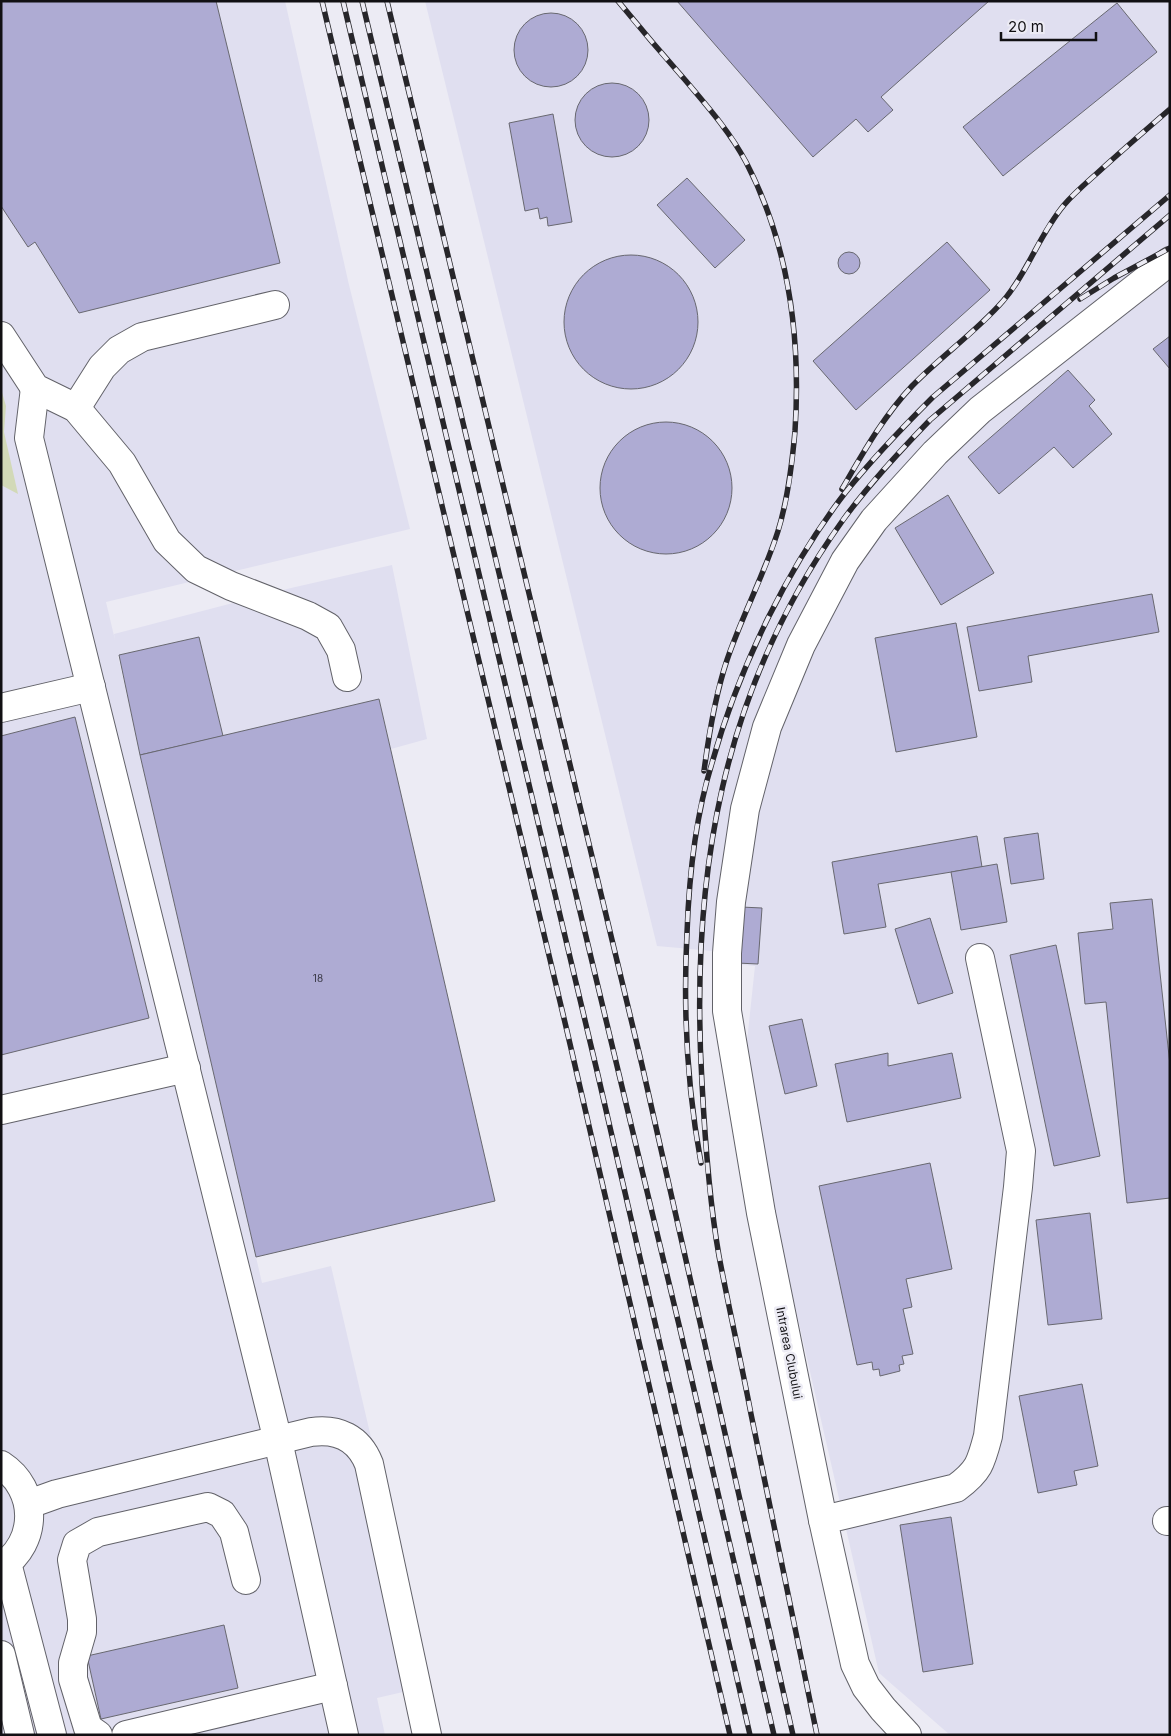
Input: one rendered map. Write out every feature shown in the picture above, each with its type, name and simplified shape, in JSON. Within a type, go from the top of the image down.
[{"type":"street","name":"Intrarea Clubului","points":[[907,1735],[883,1710],[866,1687],[855,1664],[823,1520],[761,1213],[727,1011],[727,952],[731,902],[744,817],[762,744],[801,645],[845,561],[874,520],[935,452],[980,410],[1170,261]]},
{"type":"street","points":[[76,408],[102,368],[118,350],[142,337],[275,305]]},
{"type":"street","points":[[1,336],[35,388],[76,408],[122,463],[167,541],[196,569],[231,586],[308,616],[328,627],[341,650],[347,677]]},
{"type":"street","points":[[35,388],[29,438],[278,1441],[344,1735]]},
{"type":"street","points":[[1,708],[91,687]]},
{"type":"street","points":[[823,1520],[956,1488],[973,1475],[983,1455],[989,1426],[1021,1151],[980,958]]},
{"type":"street","points":[[1,1110],[186,1068]]},
{"type":"street","points":[[29,1504],[57,1494],[324,1430],[346,1437],[364,1451],[369,1464],[427,1735]]},
{"type":"street","points":[[1,1465],[9,1470],[18,1480],[29,1504],[30,1517],[24,1543],[4,1565],[52,1735]]},
{"type":"street","points":[[98,1735],[88,1728],[72,1678],[73,1663],[82,1632],[82,1619],[72,1560],[77,1544],[98,1532],[208,1507],[222,1514],[234,1532],[246,1580]]},
{"type":"street","points":[[1,1655],[20,1735]]},
{"type":"street","points":[[126,1735],[334,1686]]},
{"type":"shaded area","points":[[1,1],[285,1],[349,285],[410,529],[106,602],[115,640],[114,634],[291,588],[392,565],[427,739],[391,749],[379,700],[223,736],[199,637],[118,656],[262,1283],[331,1266],[429,1686],[377,1698],[385,1735],[1,1735]]},
{"type":"shaded area","points":[[425,1],[1170,1],[1170,1735],[950,1735],[879,1673],[743,1079],[755,966],[735,964],[735,953],[657,946]]},
{"type":"green space","points":[[1,389],[6,406],[4,432],[18,494],[1,485]]},
{"type":"building","points":[[1,1],[216,1],[280,263],[79,313],[35,242],[28,247],[1,206]]},
{"type":"building","points":[[677,1],[989,1],[881,97],[893,110],[868,132],[856,119],[813,157]]},
{"type":"building","points":[[1117,3],[1157,52],[1003,176],[963,127]]},
{"type":"building","points":[[551,13],[572,19],[582,29],[588,50],[582,71],[572,81],[551,87],[530,81],[520,71],[514,50],[520,29],[530,19]]},
{"type":"building","points":[[612,83],[633,89],[643,99],[649,120],[643,141],[633,151],[612,157],[591,151],[581,141],[575,120],[581,99],[591,89]]},
{"type":"building","points":[[553,114],[572,222],[548,226],[547,217],[540,219],[538,208],[525,211],[509,123]]},
{"type":"building","points":[[687,178],[745,240],[715,268],[657,205]]},
{"type":"building","points":[[947,242],[990,290],[856,410],[813,361]]},
{"type":"building","points":[[845,252],[853,252],[860,259],[860,267],[853,274],[845,274],[838,267],[838,259]]},
{"type":"building","points":[[631,255],[657,260],[668,266],[678,275],[687,285],[693,296],[698,322],[693,348],[687,359],[678,369],[668,378],[657,384],[631,389],[605,384],[594,378],[584,369],[575,359],[569,348],[564,322],[569,296],[575,285],[584,275],[594,266],[605,260]]},
{"type":"building","points":[[1170,336],[1170,369],[1153,349]]},
{"type":"building","points":[[1068,370],[1095,400],[1089,406],[1112,434],[1073,468],[1054,447],[999,494],[968,457]]},
{"type":"building","points":[[666,422],[679,423],[691,427],[713,441],[727,463],[731,475],[731,501],[727,513],[713,535],[691,549],[679,553],[666,554],[653,553],[641,549],[619,535],[605,513],[601,501],[600,488],[601,475],[605,463],[619,441],[641,427],[653,423]]},
{"type":"building","points":[[948,495],[994,573],[941,605],[895,528]]},
{"type":"building","points":[[1152,594],[1159,632],[1028,656],[1032,682],[979,691],[967,627]]},
{"type":"building","points":[[956,623],[977,737],[896,752],[875,638]]},
{"type":"building","points":[[199,637],[223,736],[140,755],[119,655]]},
{"type":"building","points":[[379,699],[495,1201],[256,1257],[140,755]]},
{"type":"building","points":[[75,717],[149,1018],[1,1055],[1,736]]},
{"type":"building","points":[[1038,833],[1044,879],[1011,884],[1004,838]]},
{"type":"building","points":[[977,836],[982,867],[878,884],[886,927],[844,934],[832,862]]},
{"type":"building","points":[[997,864],[1007,922],[961,930],[951,872]]},
{"type":"building","points":[[1152,899],[1170,1065],[1170,1198],[1127,1203],[1106,1002],[1085,1004],[1078,933],[1113,929],[1110,903]]},
{"type":"building","points":[[741,907],[762,908],[758,964],[737,963]]},
{"type":"building","points":[[930,918],[953,993],[918,1004],[895,929]]},
{"type":"building","points":[[1056,945],[1100,1156],[1054,1166],[1010,955]]},
{"type":"building","points":[[802,1019],[817,1086],[785,1094],[769,1026]]},
{"type":"building","points":[[888,1053],[888,1066],[952,1053],[961,1098],[847,1122],[835,1064]]},
{"type":"building","points":[[930,1163],[952,1269],[906,1279],[912,1307],[903,1309],[913,1354],[902,1356],[904,1364],[899,1365],[900,1371],[880,1376],[879,1369],[873,1370],[872,1362],[857,1365],[819,1186]]},
{"type":"building","points":[[1090,1213],[1102,1319],[1048,1325],[1036,1220]]},
{"type":"building","points":[[1082,1384],[1098,1466],[1074,1471],[1077,1485],[1038,1493],[1019,1396]]},
{"type":"building","points":[[951,1517],[973,1664],[923,1672],[900,1525]]},
{"type":"building","points":[[224,1625],[238,1688],[101,1719],[87,1656]]},
{"type":"railway","points":[[322,1],[567,1031],[730,1735]]},
{"type":"railway","points":[[343,1],[597,1071],[750,1735]]},
{"type":"railway","points":[[362,1],[680,1329],[774,1735]]},
{"type":"railway","points":[[387,1],[642,1065],[793,1735]]},
{"type":"railway","points":[[618,1],[726,130],[746,162],[773,226],[789,293],[793,327],[796,362],[795,431],[787,494],[772,547],[733,644],[719,687],[704,771]]},
{"type":"railway","points":[[842,489],[874,436],[912,386],[993,312],[1012,290],[1047,229],[1064,205],[1170,109]]},
{"type":"railway","points":[[701,1163],[692,1106],[686,1020],[686,962],[691,869],[701,805],[717,744],[744,671],[768,618],[794,569],[823,523],[855,480],[899,432],[933,397],[1170,195]]},
{"type":"railway","points":[[817,1735],[723,1276],[710,1192],[702,1083],[700,1007],[702,932],[709,860],[722,788],[742,719],[768,651],[801,585],[843,520],[863,494],[930,420],[1170,215]]},
{"type":"railway","points":[[1080,299],[1114,278],[1170,248]]}]
